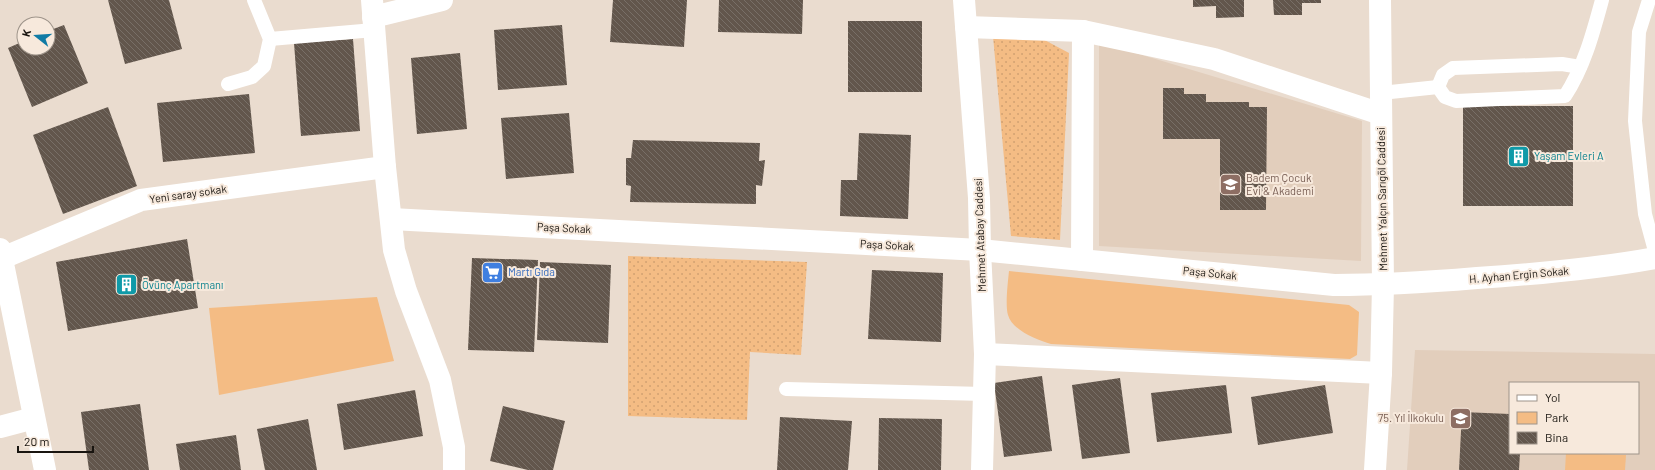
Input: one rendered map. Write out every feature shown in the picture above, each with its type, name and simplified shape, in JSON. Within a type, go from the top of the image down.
[{"type":"street","points":[[442,0],[373,16],[385,167],[394,250],[406,291],[440,380],[454,447],[454,470]]},
{"type":"street","name":"Mehmet Atabay Caddesi","points":[[964,0],[980,198],[980,250],[985,354],[982,470]]},
{"type":"street","name":"Mehmet Yalçın Sarıgöl Caddesi","points":[[1375,470],[1381,373],[1383,285],[1380,0]]},
{"type":"street","points":[[966,27],[1083,31],[1214,59],[1381,104]]},
{"type":"street","points":[[1082,260],[1083,31]]},
{"type":"street","name":"Yeni saray sokak","points":[[1,255],[142,200],[385,167]]},
{"type":"street","name":"Paşa Sokak","points":[[390,219],[980,250],[1334,285],[1383,285]]},
{"type":"street","points":[[1,255],[45,470]]},
{"type":"street","name":"H. Ayhan Ergin Sokak","points":[[1383,285],[1604,267],[1655,258]]},
{"type":"street","points":[[985,354],[1381,373]]},
{"type":"street","points":[[0,427],[34,418]]},
{"type":"lane","points":[[228,84],[252,77],[264,66],[270,39],[254,0]]},
{"type":"lane","points":[[1438,87],[1445,97],[1456,101],[1565,96],[1573,84],[1586,52],[1602,0]]},
{"type":"lane","points":[[1649,0],[1639,32],[1634,121],[1645,214],[1655,251]]},
{"type":"lane","points":[[270,39],[373,16]]},
{"type":"lane","points":[[1438,87],[1442,75],[1453,68],[1562,64],[1580,67]]},
{"type":"lane","points":[[1381,104],[1438,87]]},
{"type":"lane","points":[[786,389],[984,394]]},
{"type":"shaded area","name":"Badem Çocuk Evi & Akademi","points":[[1099,42],[1362,121],[1361,261],[1099,246]]},
{"type":"shaded area","name":"75. Yıl İlkokulu","points":[[1415,350],[1655,354],[1655,470],[1407,470]]},
{"type":"green space","points":[[993,36],[1037,36],[1069,53],[1060,240],[1011,236]]},
{"type":"green space","points":[[628,256],[807,262],[801,355],[750,352],[747,420],[628,416]]},
{"type":"green space","points":[[1009,271],[1349,305],[1359,312],[1357,355],[1350,359],[1051,344],[1026,334],[1010,320],[1007,311]]},
{"type":"green space","points":[[377,297],[394,361],[219,395],[209,308]]},
{"type":"green space","points":[[1566,454],[1626,455],[1625,470],[1565,470]]},
{"type":"building","points":[[108,0],[169,0],[182,49],[125,64]]},
{"type":"building","points":[[613,0],[687,0],[684,47],[610,42]]},
{"type":"building","points":[[719,0],[803,0],[802,34],[718,32]]},
{"type":"building","points":[[1193,0],[1244,0],[1244,17],[1216,18],[1216,6],[1193,7]]},
{"type":"building","points":[[1273,0],[1321,0],[1321,3],[1302,3],[1302,15],[1274,15]]},
{"type":"building","points":[[848,21],[922,21],[922,92],[848,92]]},
{"type":"building","points":[[64,25],[88,83],[32,107],[8,48],[16,44],[16,56],[56,56],[56,28]]},
{"type":"building","points":[[562,25],[567,85],[498,90],[494,30]]},
{"type":"building","points":[[353,39],[360,131],[301,136],[294,43]]},
{"type":"building","points":[[460,53],[467,129],[417,134],[411,58]]},
{"type":"building","points":[[1163,88],[1184,88],[1184,94],[1206,94],[1206,102],[1249,102],[1249,107],[1267,107],[1266,210],[1220,210],[1220,139],[1163,139]]},
{"type":"building","points":[[249,94],[255,153],[163,162],[157,103]]},
{"type":"building","name":"Yaşam Evleri A","points":[[1463,106],[1573,106],[1573,206],[1463,206]]},
{"type":"building","points":[[108,107],[137,186],[63,214],[33,135]]},
{"type":"building","points":[[569,113],[574,173],[506,179],[501,118]]},
{"type":"building","points":[[859,133],[911,135],[908,219],[840,216],[841,180],[857,180]]},
{"type":"building","points":[[633,140],[760,143],[759,161],[765,160],[762,186],[756,185],[756,204],[630,202],[631,186],[626,185],[626,158],[631,158]]},
{"type":"building","name":"Övünç Apartmanı","points":[[187,239],[198,308],[68,331],[56,262]]},
{"type":"building","points":[[472,258],[538,260],[534,352],[468,350]]},
{"type":"building","points":[[540,262],[611,265],[608,343],[537,340]]},
{"type":"building","points":[[872,270],[943,273],[941,342],[868,339]]},
{"type":"building","points":[[1042,376],[1052,451],[1004,457],[994,383]]},
{"type":"building","points":[[1120,378],[1130,453],[1082,459],[1072,385]]},
{"type":"building","points":[[1226,385],[1232,433],[1157,442],[1151,393]]},
{"type":"building","points":[[1325,385],[1333,433],[1258,445],[1251,397]]},
{"type":"building","points":[[415,390],[423,436],[344,450],[337,404]]},
{"type":"building","points":[[140,404],[149,470],[89,470],[81,412]]},
{"type":"building","points":[[503,406],[565,421],[553,470],[528,470],[490,461]]},
{"type":"building","points":[[1462,412],[1509,414],[1509,454],[1520,454],[1519,470],[1459,470]]},
{"type":"building","points":[[780,417],[852,421],[848,470],[777,470]]},
{"type":"building","points":[[879,418],[942,419],[941,470],[878,470]]},
{"type":"building","points":[[308,419],[317,470],[265,470],[257,429]]},
{"type":"building","points":[[236,435],[241,470],[180,470],[176,444]]},
{"type":"place","name":"Yaşam Evleri A","points":[[1518,156]]},
{"type":"place","name":"Badem Çocuk Evi & Akademi","points":[[1231,184]]},
{"type":"place","name":"Martı Gıda","points":[[492,272]]},
{"type":"place","name":"Övünç Apartmanı","points":[[127,285]]},
{"type":"place","name":"75. Yıl İlkokulu","points":[[1460,418]]}]
